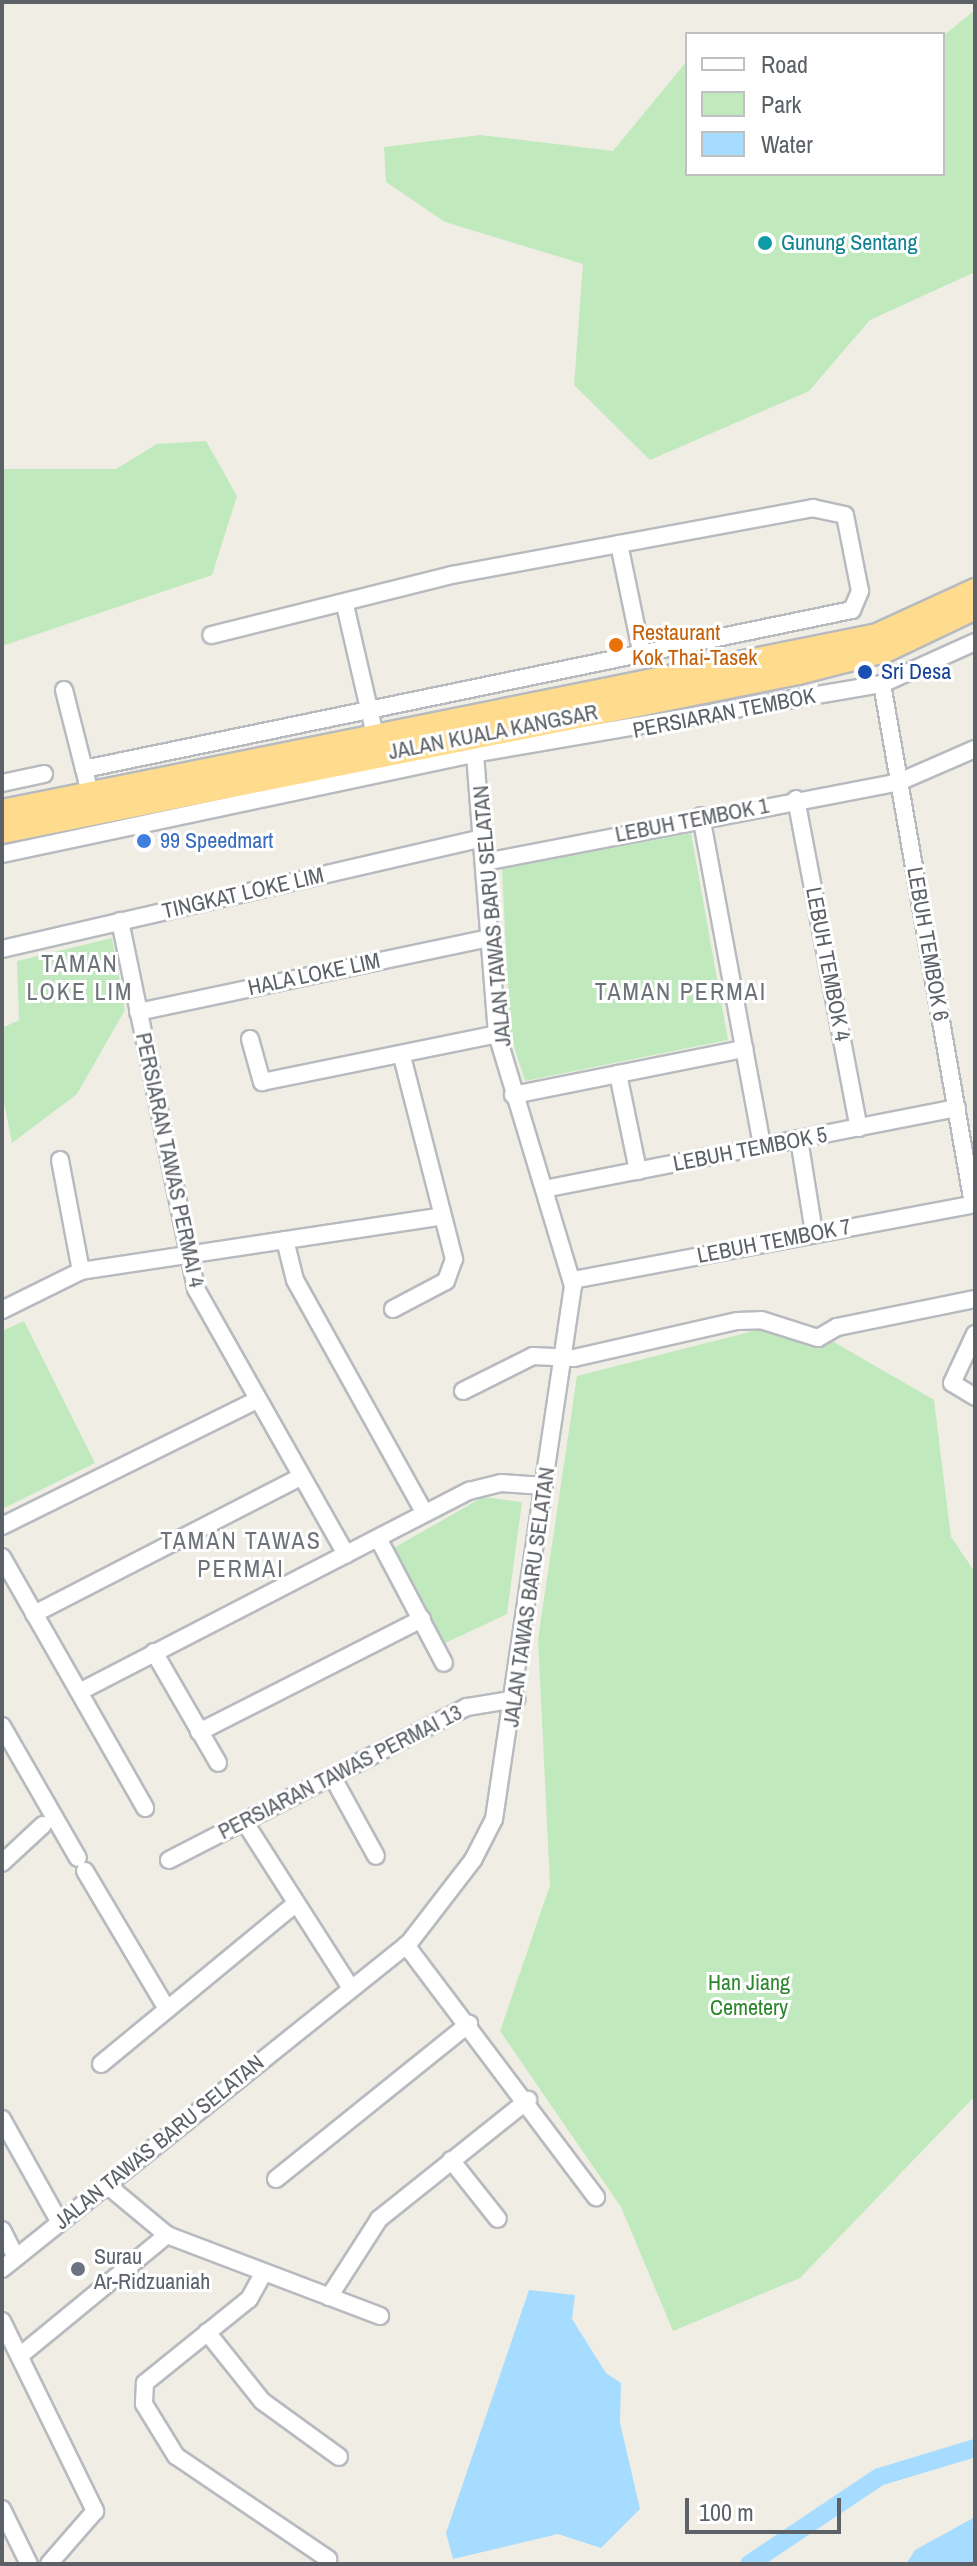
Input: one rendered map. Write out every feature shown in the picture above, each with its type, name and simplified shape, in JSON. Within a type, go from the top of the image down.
[{"type":"highway","name":"JALAN KUALA KANGSAR","points":[[2,811],[29,804],[87,779],[371,720],[474,735],[757,658],[877,635],[975,590]]},
{"type":"highway","name":"JALAN KUALA KANGSAR","points":[[2,832],[474,735],[798,673],[885,651],[975,608]]},
{"type":"highway","points":[[724,687],[757,658],[798,673]]},
{"type":"street","points":[[211,635],[345,605],[452,575],[813,508],[845,515],[860,591],[852,610],[641,650],[371,720],[345,605]]},
{"type":"street","points":[[619,544],[641,650]]},
{"type":"street","points":[[751,631],[757,658]]},
{"type":"street","name":"PERSIARAN TEMBOK","points":[[2,854],[474,735],[882,684],[975,642]]},
{"type":"street","name":"LEBUH TEMBOK 6","points":[[882,684],[974,1204]]},
{"type":"street","points":[[64,690],[87,779]]},
{"type":"street","name":"JALAN TAWAS BARU SELATAN","points":[[2,2269],[406,1945],[488,1834],[516,1699],[573,1280],[513,1095],[497,1034],[474,735]]},
{"type":"street","name":"LEBUH TEMBOK 1","points":[[485,862],[701,816],[899,782],[975,749]]},
{"type":"street","points":[[2,783],[44,774]]},
{"type":"street","points":[[26,778],[29,804]]},
{"type":"street","name":"LEBUH TEMBOK 4","points":[[796,799],[859,1128]]},
{"type":"street","points":[[701,816],[762,1146]]},
{"type":"street","name":"TINGKAT LOKE LIM","points":[[2,949],[483,838]]},
{"type":"street","name":"PERSIARAN TAWAS PERMAI 4","points":[[120,921],[187,1254],[202,1304],[346,1554]]},
{"type":"street","name":"HALA LOKE LIM","points":[[138,1012],[490,938]]},
{"type":"street","points":[[250,1039],[258,1079],[269,1082],[402,1057],[497,1034]]},
{"type":"street","points":[[513,1095],[744,1049]]},
{"type":"street","points":[[393,1309],[453,1272],[402,1057]]},
{"type":"street","points":[[618,1074],[638,1171]]},
{"type":"street","name":"LEBUH TEMBOK 5","points":[[544,1189],[957,1108]]},
{"type":"street","points":[[799,1139],[814,1233]]},
{"type":"street","points":[[60,1160],[81,1271]]},
{"type":"street","name":"LEBUH TEMBOK 7","points":[[573,1280],[974,1204]]},
{"type":"street","points":[[2,1310],[81,1271],[440,1217]]},
{"type":"street","points":[[285,1240],[295,1280],[424,1512]]},
{"type":"street","points":[[463,1391],[529,1357],[563,1360],[737,1321],[761,1320],[818,1338],[837,1327],[975,1300]]},
{"type":"street","points":[[975,1334],[952,1383],[975,1397]]},
{"type":"street","points":[[2,1526],[257,1400]]},
{"type":"street","points":[[34,1614],[302,1476]]},
{"type":"street","points":[[81,1691],[424,1512],[484,1486],[544,1486]]},
{"type":"street","points":[[378,1538],[444,1663]]},
{"type":"street","points":[[2,1557],[145,1808]]},
{"type":"street","points":[[199,1732],[422,1619]]},
{"type":"street","points":[[154,1652],[218,1763]]},
{"type":"street","name":"PERSIARAN TAWAS PERMAI 13","points":[[169,1860],[467,1707],[516,1699]]},
{"type":"street","points":[[4,1733],[167,2009]]},
{"type":"street","points":[[332,1776],[376,1856]]},
{"type":"street","points":[[244,1821],[351,1988]]},
{"type":"street","points":[[2,1863],[43,1825]]},
{"type":"street","points":[[101,2064],[295,1904]]},
{"type":"street","points":[[406,1945],[528,2100],[596,2197]]},
{"type":"street","points":[[276,2179],[469,2024]]},
{"type":"street","points":[[329,2297],[360,2255],[369,2234],[451,2160],[528,2100]]},
{"type":"street","points":[[2,2119],[59,2221]]},
{"type":"street","points":[[451,2160],[498,2219]]},
{"type":"street","points":[[107,2185],[167,2235],[380,2316]]},
{"type":"street","points":[[2,2230],[16,2258]]},
{"type":"street","points":[[22,2354],[167,2235]]},
{"type":"street","points":[[263,2274],[249,2299],[145,2383],[156,2429],[176,2456],[328,2559]]},
{"type":"street","points":[[2,2321],[22,2354],[94,2514],[49,2564]]},
{"type":"street","points":[[207,2332],[262,2401],[339,2457]]},
{"type":"street","points":[[2,2509],[29,2564]]},
{"type":"green space","points":[[975,10],[975,272],[870,320],[809,391],[650,460],[574,385],[583,264],[445,222],[386,182],[384,147],[480,135],[613,151],[685,63],[685,176],[945,176],[945,34]]},
{"type":"green space","points":[[206,441],[237,496],[212,575],[2,646],[2,469],[116,469],[157,444]]},
{"type":"green space","points":[[691,833],[728,1040],[525,1081],[510,1034],[502,869]]},
{"type":"green space","points":[[112,938],[125,1010],[77,1094],[12,1143],[2,1092],[2,1028],[19,1020],[17,961]]},
{"type":"green space","name":"Han Jiang Cemetery","points":[[796,1320],[934,1400],[951,1537],[975,1572],[975,2096],[800,2278],[673,2331],[621,2207],[500,2031],[550,1885],[538,1639],[577,1376]]},
{"type":"green space","points":[[24,1321],[95,1463],[2,1509],[2,1331]]},
{"type":"green space","points":[[483,1497],[522,1502],[507,1614],[439,1646],[392,1549]]},
{"type":"water","points":[[529,2290],[575,2295],[572,2319],[606,2373],[621,2383],[620,2423],[640,2509],[601,2548],[558,2534],[453,2559],[446,2533]]},
{"type":"water","points":[[975,2517],[975,2564],[906,2564],[915,2550]]},
{"type":"waterway","points":[[749,2564],[879,2477],[975,2448]]},
{"type":"place","name":"Gunung Sentang","points":[[765,243]]},
{"type":"place","name":"Restaurant Kok Thai-Tasek","points":[[616,645]]},
{"type":"place","name":"Sri Desa","points":[[865,672]]},
{"type":"place","name":"99 Speedmart","points":[[144,841]]},
{"type":"place","name":"Surau Ar-Ridzuaniah","points":[[78,2269]]},
{"type":"district","name":"TAMAN LOKE LIM","points":[[80,978]]},
{"type":"district","name":"TAMAN PERMAI","points":[[681,992]]},
{"type":"district","name":"TAMAN TAWAS PERMAI","points":[[241,1555]]}]
